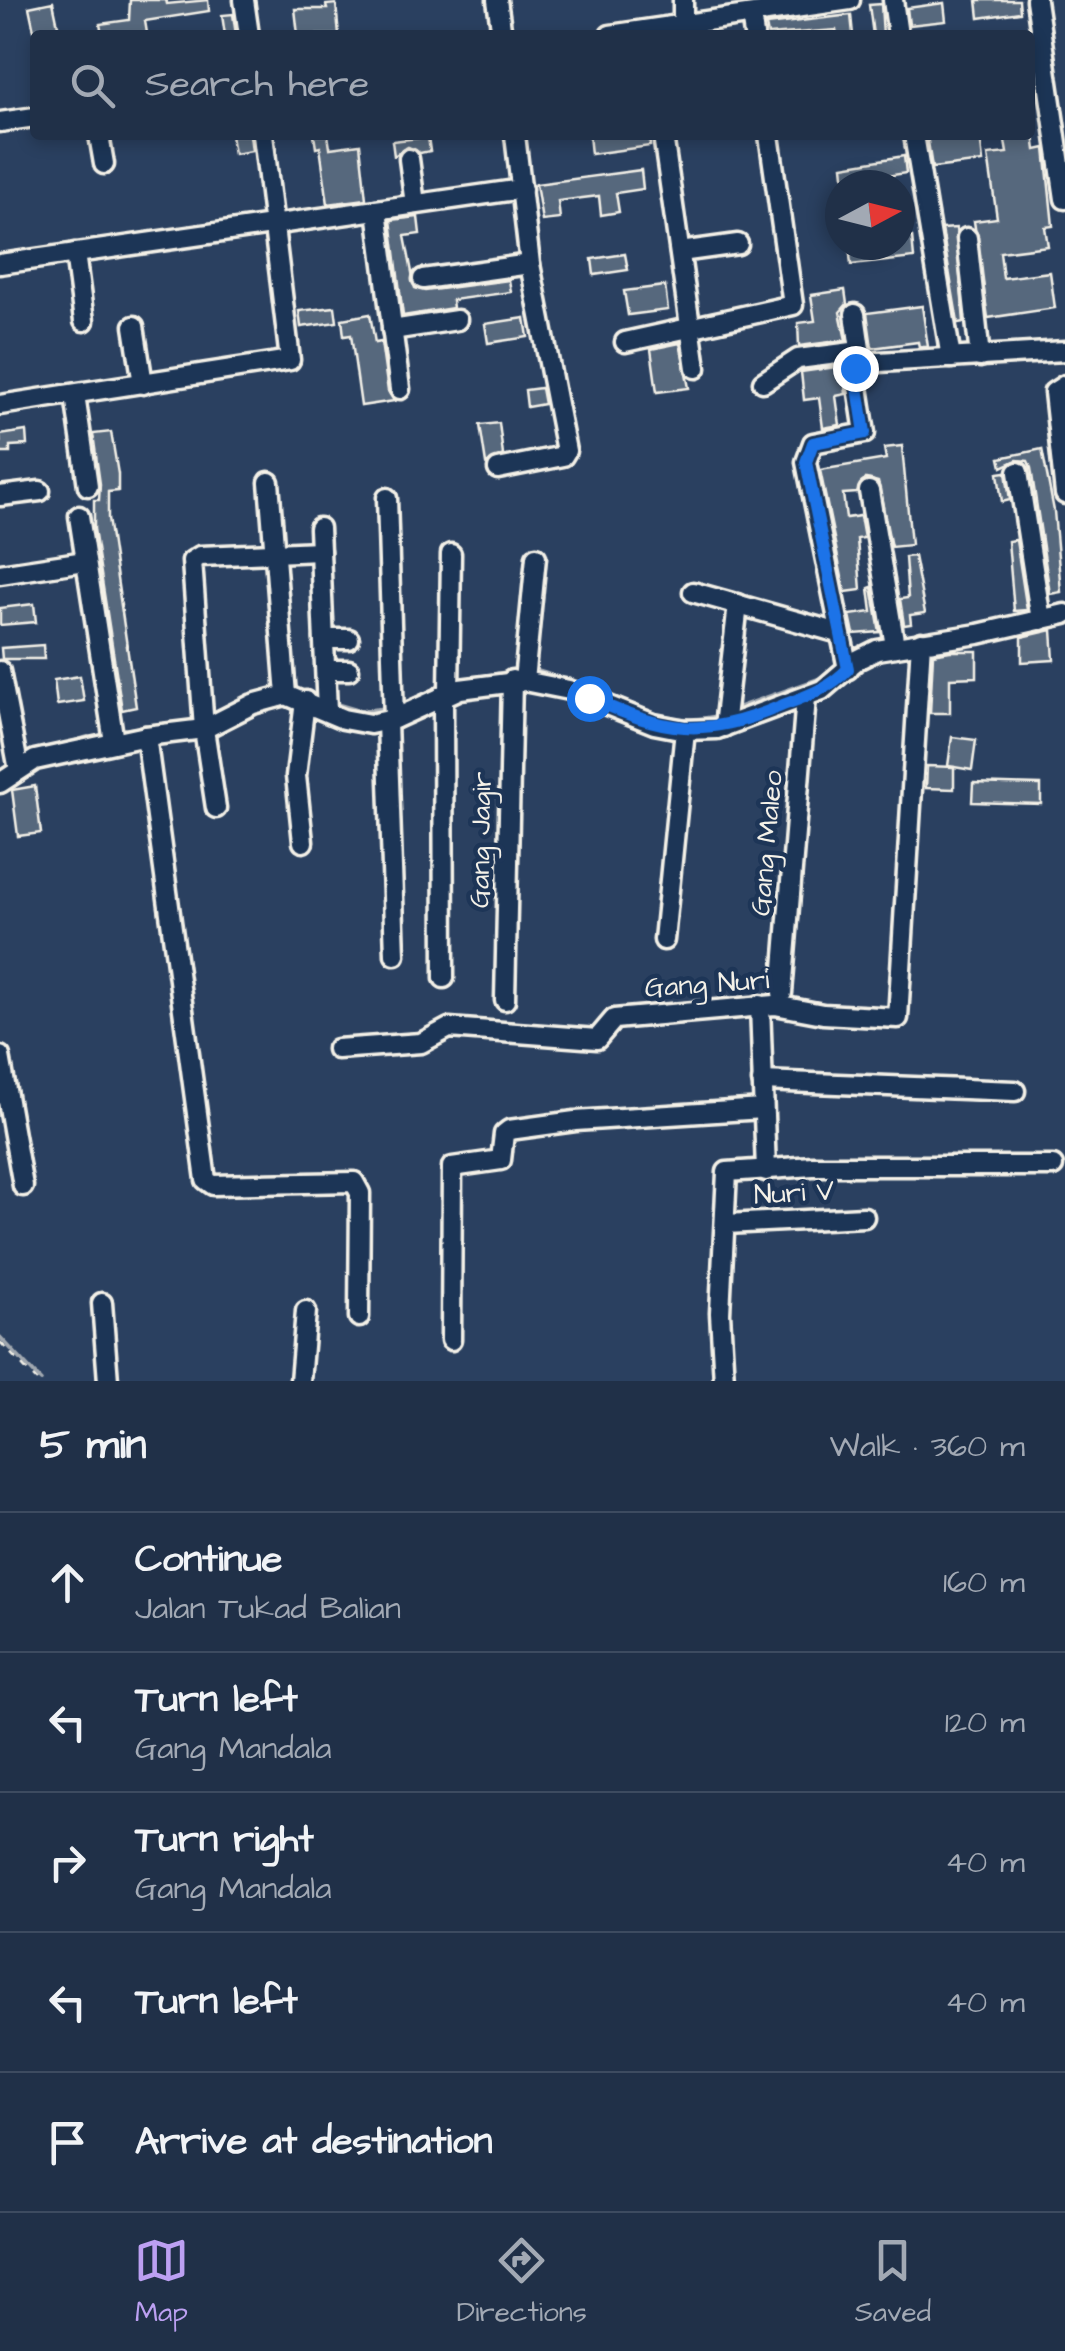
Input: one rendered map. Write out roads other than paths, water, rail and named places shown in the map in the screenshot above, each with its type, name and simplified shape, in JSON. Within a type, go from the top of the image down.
[{"type":"street","points":[[244,0],[248,30]]},
{"type":"street","points":[[497,0],[501,30]]},
{"type":"street","points":[[683,0],[687,28],[850,0]]},
{"type":"street","points":[[892,0],[897,30]]},
{"type":"street","points":[[1036,0],[1065,199]]},
{"type":"street","points":[[750,15],[753,30]]},
{"type":"street","points":[[0,122],[30,119]]},
{"type":"street","points":[[100,140],[104,164]]},
{"type":"street","points":[[0,405],[290,360],[264,140]]},
{"type":"street","points":[[498,469],[562,456],[566,451],[530,264],[516,140]]},
{"type":"street","points":[[664,140],[696,368]]},
{"type":"street","points":[[625,342],[794,305],[770,140]]},
{"type":"street","points":[[915,140],[951,358]]},
{"type":"street","points":[[409,159],[416,204]]},
{"type":"street","points":[[0,264],[522,190]]},
{"type":"street","points":[[377,210],[400,389]]},
{"type":"street","points":[[967,238],[980,357]]},
{"type":"street","points":[[680,252],[738,244]]},
{"type":"street","points":[[75,253],[84,320]]},
{"type":"street","points":[[423,279],[530,264]]},
{"type":"street","points":[[848,669],[807,457],[808,449],[820,440],[862,436],[865,428],[855,368],[861,357],[855,314]]},
{"type":"street","points":[[392,330],[457,320]]},
{"type":"street","points":[[134,326],[143,384]]},
{"type":"street","points":[[763,382],[798,359],[951,358],[1065,351]]},
{"type":"street","points":[[1059,389],[1065,494]]},
{"type":"street","points":[[75,395],[88,486]]},
{"type":"street","points":[[1018,472],[1041,620]]},
{"type":"street","points":[[269,482],[272,551],[296,698],[296,776],[303,842]]},
{"type":"street","points":[[0,496],[40,491]]},
{"type":"street","points":[[869,491],[895,646]]},
{"type":"street","points":[[387,498],[394,955]]},
{"type":"street","points":[[79,516],[108,744]]},
{"type":"street","points":[[319,528],[327,711]]},
{"type":"street","points":[[216,808],[204,730],[192,561],[200,556],[320,551]]},
{"type":"street","points":[[444,978],[451,554]]},
{"type":"street","points":[[514,681],[536,556]]},
{"type":"street","points":[[0,574],[86,562]]},
{"type":"street","points":[[693,592],[839,633]]},
{"type":"street","points":[[724,728],[738,604]]},
{"type":"street","points":[[0,783],[36,760],[146,736],[204,730],[252,704],[296,698],[358,724],[390,721],[446,694],[514,681],[569,690],[639,719],[685,730],[724,728],[832,684],[868,653],[1065,614]]},
{"type":"street","points":[[324,639],[349,639]]},
{"type":"street","name":"Gang Nuri","points":[[337,1049],[420,1043],[449,1028],[597,1039],[614,1019],[760,1005],[839,1016],[899,1017],[921,642]]},
{"type":"street","points":[[79,648],[90,659],[108,744]]},
{"type":"street","points":[[326,670],[349,670]]},
{"type":"street","points":[[0,671],[19,770]]},
{"type":"street","name":"Gang Jagir","points":[[502,859],[514,681]]},
{"type":"street","name":"Gang Jagir","points":[[505,1000],[514,681]]},
{"type":"street","name":"Gang Maleo","points":[[782,993],[806,697]]},
{"type":"street","points":[[664,940],[685,730]]},
{"type":"street","points":[[146,736],[206,1180],[211,1184],[354,1182],[360,1193],[359,1317]]},
{"type":"street","points":[[760,1005],[766,1170]]},
{"type":"street","points":[[0,1056],[23,1186]]},
{"type":"street","points":[[762,1081],[1014,1092]]},
{"type":"street","points":[[451,1340],[452,1167],[501,1160],[504,1134],[509,1130],[575,1120],[763,1109]]},
{"type":"street","points":[[724,1381],[720,1324],[726,1224],[724,1174],[813,1166],[1053,1166]]},
{"type":"street","name":"Nuri V","points":[[726,1224],[864,1218]]},
{"type":"street","points":[[102,1303],[108,1381]]},
{"type":"street","points":[[300,1381],[306,1311]]},
{"type":"waterway","points":[[867,393],[871,423]]},
{"type":"waterway","points":[[460,680],[519,670]]},
{"type":"waterway","points":[[533,670],[650,713],[697,719],[720,715]]},
{"type":"waterway","points":[[734,709],[824,677]]},
{"type":"waterway","points":[[400,705],[441,686]]},
{"type":"waterway","points":[[249,697],[277,687]]},
{"type":"waterway","points":[[298,691],[322,699]]},
{"type":"waterway","points":[[333,703],[360,711],[389,708]]},
{"type":"waterway","points":[[120,730],[197,720]]},
{"type":"waterway","points":[[35,753],[88,737]]},
{"type":"waterway","points":[[0,1337],[41,1381]]}]
